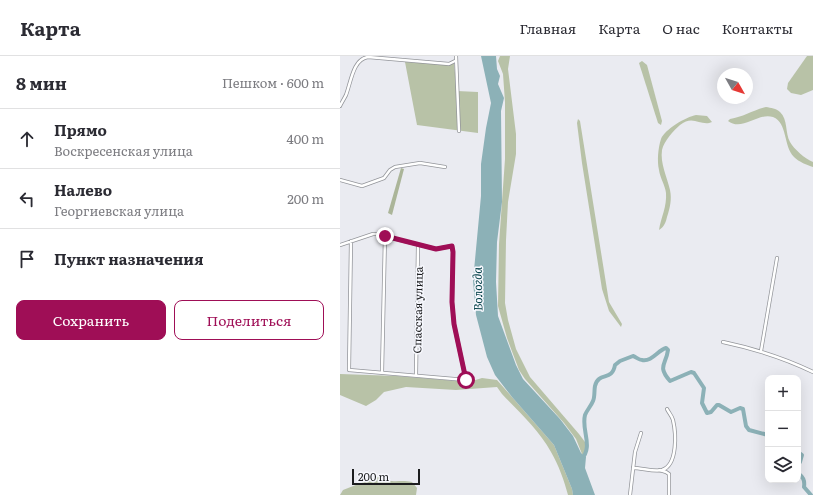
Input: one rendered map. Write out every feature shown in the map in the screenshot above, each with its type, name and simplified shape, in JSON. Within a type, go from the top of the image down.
[{"type":"street","points":[[456,56],[455,62],[459,131]]},
{"type":"street","points":[[340,106],[346,95],[357,65],[362,59],[368,57],[449,64],[455,62]]},
{"type":"street","points":[[340,180],[362,186],[384,178],[390,170],[395,167],[420,163],[445,167]]},
{"type":"street","points":[[340,245],[351,241],[376,234],[436,249],[452,246],[452,302],[454,324],[466,380],[349,370],[351,241]]},
{"type":"street","points":[[382,372],[385,236]]},
{"type":"street","name":"Спасская улица","points":[[416,375],[418,245]]},
{"type":"street","points":[[761,351],[777,258]]},
{"type":"street","points":[[723,342],[761,351],[788,360],[813,372]]},
{"type":"street","points":[[660,470],[667,467],[675,452],[672,418],[667,409]]},
{"type":"street","points":[[630,495],[635,452],[641,433]]},
{"type":"street","points":[[634,468],[660,470],[669,474],[669,495]]},
{"type":"green space","points":[[500,56],[510,56],[508,69],[516,134],[516,154],[508,202],[506,240],[505,303],[508,320],[516,349],[530,377],[585,442],[585,452],[583,455],[576,439],[564,423],[525,379],[519,370],[507,338],[498,306],[499,244],[505,159],[505,102],[503,74],[498,61]]},
{"type":"green space","points":[[807,56],[813,56],[813,90],[801,95],[791,93],[787,89],[788,83]]},
{"type":"green space","points":[[642,61],[647,65],[662,121],[661,125],[658,123],[639,63]]},
{"type":"green space","points":[[405,62],[454,64],[457,91],[478,92],[478,133],[417,125]]},
{"type":"green space","points":[[766,107],[773,108],[783,115],[790,142],[800,154],[813,162],[813,167],[794,157],[788,147],[781,124],[773,117],[762,117],[739,124],[733,124],[728,121]]},
{"type":"green space","points":[[696,115],[707,116],[712,122],[685,122],[680,125],[667,139],[662,150],[662,160],[671,193],[671,200],[665,223],[659,230],[666,198],[658,163],[661,139],[667,131],[676,124]]},
{"type":"green space","points":[[578,119],[580,121],[609,302],[622,324],[621,327],[609,311],[602,289],[582,163],[577,123]]},
{"type":"green space","points":[[401,168],[404,169],[392,215],[388,213]]},
{"type":"green space","points":[[340,374],[397,376],[469,382],[482,378],[497,380],[554,445],[573,495],[568,495],[559,468],[546,444],[535,429],[497,387],[456,390],[406,387],[384,392],[376,400],[366,406],[340,395]]},
{"type":"green space","points":[[379,476],[392,481],[412,482],[417,488],[416,495],[340,495],[343,490]]},
{"type":"water","name":"Вологда","points":[[481,56],[496,56],[497,69],[500,76],[498,84],[504,98],[501,111],[502,202],[497,242],[496,282],[498,316],[516,365],[523,379],[560,419],[573,436],[581,453],[586,457],[585,468],[595,495],[573,495],[554,445],[495,375],[487,357],[476,315],[473,281],[481,196],[481,164],[491,103]]},
{"type":"waterway","points":[[581,460],[587,449],[584,421],[585,415],[594,399],[597,381],[611,373],[615,365],[620,361],[633,356],[641,360],[646,360],[652,358],[666,348],[668,350],[663,369],[670,381],[691,372],[694,373],[704,388],[702,403],[707,413],[711,412],[717,405],[731,412],[740,408],[743,409],[746,426],[749,430],[765,434]]},
{"type":"waterway","points":[[801,454],[801,458]]},
{"type":"waterway","points":[[801,476],[804,482],[804,487],[811,495]]},
{"type":"route","points":[[385,236],[436,249],[452,246],[452,302],[454,324],[466,380]]}]
